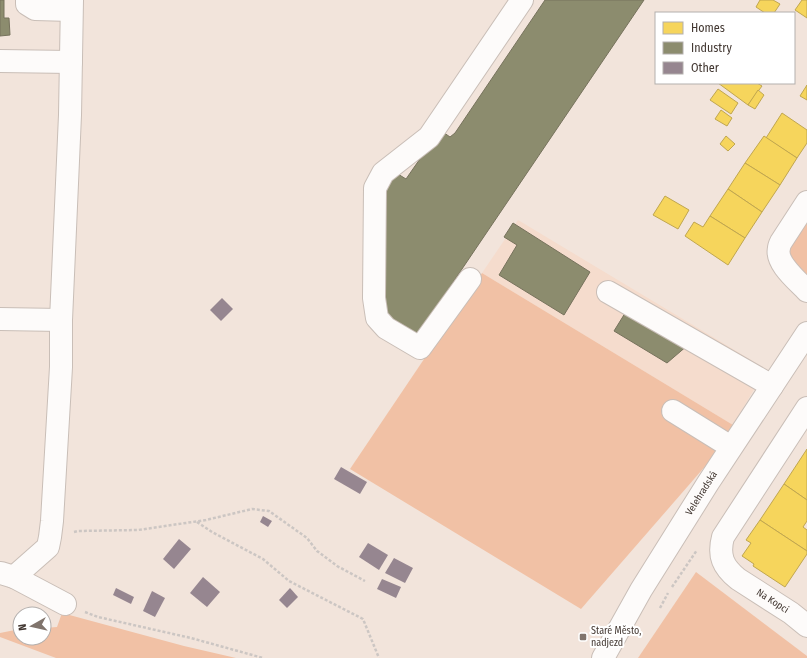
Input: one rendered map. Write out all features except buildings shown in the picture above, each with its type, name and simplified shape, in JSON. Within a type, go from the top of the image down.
[{"type":"street","points":[[27,0],[28,4],[35,9],[71,5],[70,114],[61,320],[61,367],[50,537],[48,547],[7,575],[65,604]]},
{"type":"street","points":[[470,279],[420,348],[386,328],[377,318],[374,298],[375,188],[383,173],[429,137],[522,0]]},
{"type":"street","points":[[0,61],[71,62]]},
{"type":"street","points":[[807,202],[778,249],[781,262],[807,291]]},
{"type":"street","points":[[608,292],[772,386]]},
{"type":"street","points":[[0,320],[61,320]]},
{"type":"street","name":"Velehradská","points":[[603,658],[641,590],[731,447],[807,333]]},
{"type":"street","name":"Na Kopci","points":[[807,408],[722,538],[721,550],[722,559],[730,573],[791,613],[807,626]]},
{"type":"street","points":[[673,411],[731,447]]},
{"type":"path","points":[[50,537],[78,531],[138,530],[197,522],[252,509],[269,511],[307,538],[317,551],[337,566],[365,581]]},
{"type":"path","points":[[197,522],[212,532],[263,559],[290,581],[363,619],[379,658]]},
{"type":"path","points":[[656,614],[700,546]]},
{"type":"path","points":[[65,604],[98,617],[191,638],[263,658]]},
{"type":"shaded area","points":[[807,214],[807,280],[791,261],[789,250]]},
{"type":"shaded area","points":[[518,220],[766,369],[733,425],[482,273]]},
{"type":"shaded area","points":[[482,273],[733,425],[708,463],[581,609],[350,469]]},
{"type":"shaded area","points":[[696,572],[807,656],[807,658],[638,658]]},
{"type":"shaded area","points":[[62,613],[184,646],[236,658],[56,658],[24,646],[52,646],[52,627],[57,627]]},
{"type":"shaded area","points":[[12,631],[12,642],[0,637],[0,633]]},
{"type":"place","name":"Staré Město, nadjezd","points":[[583,637]]}]
